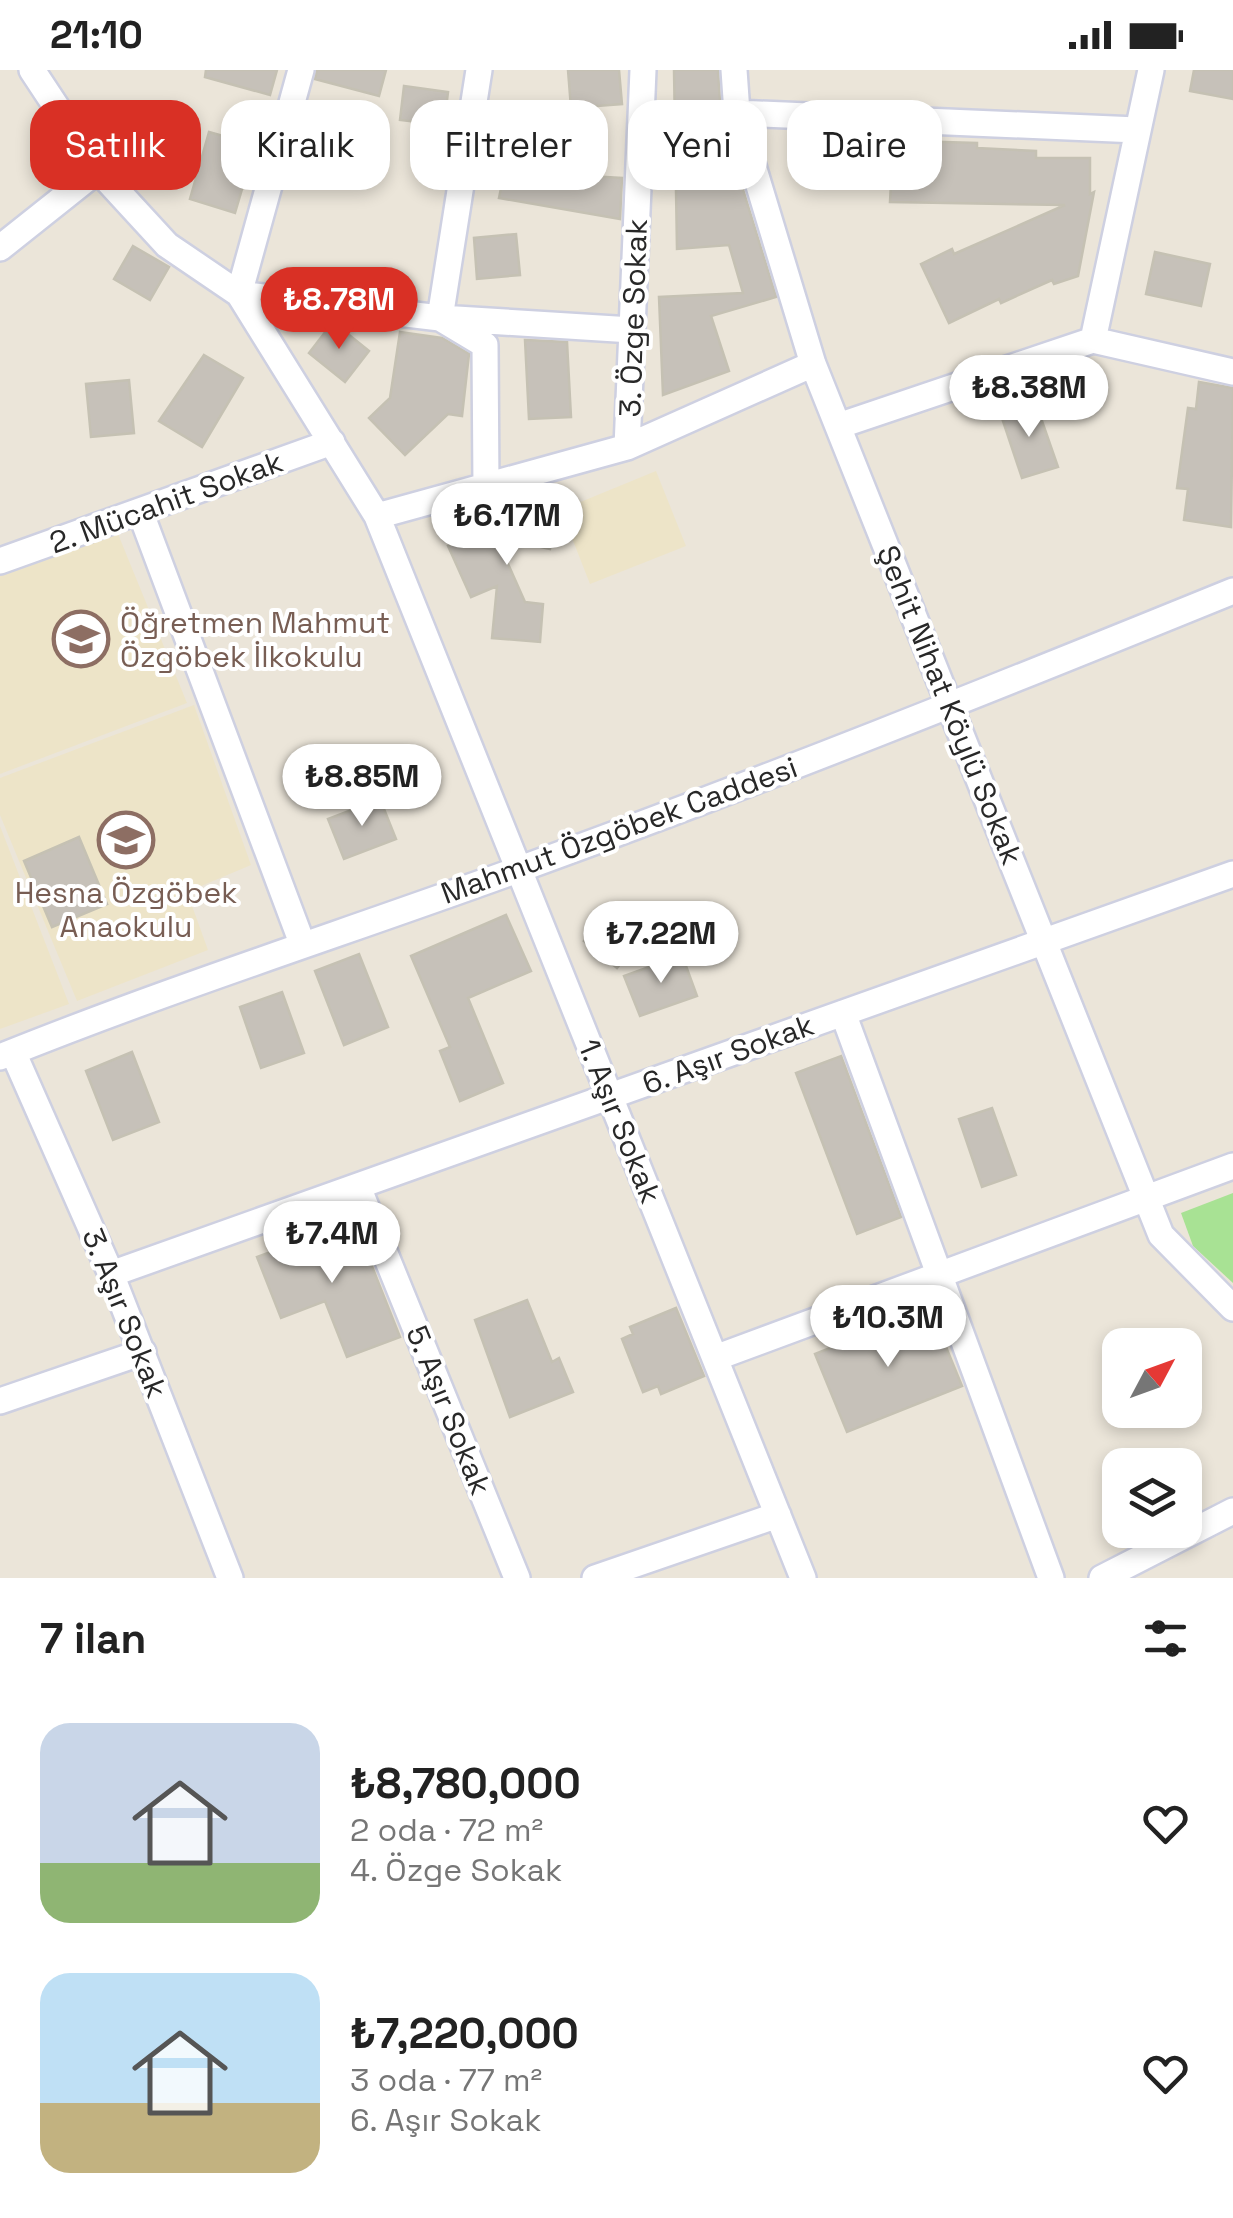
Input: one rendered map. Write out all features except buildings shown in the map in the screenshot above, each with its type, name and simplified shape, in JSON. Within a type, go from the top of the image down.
[{"type":"street","points":[[32,70],[52,100]]},
{"type":"street","points":[[238,294],[301,70]]},
{"type":"street","points":[[440,318],[479,70]]},
{"type":"street","name":"3. Özge Sokak","points":[[628,446],[643,70]]},
{"type":"street","name":"Şehit Nihat Köylü Sokak","points":[[734,70],[736,100]]},
{"type":"street","points":[[1093,340],[1151,70]]},
{"type":"street","points":[[767,114],[1137,130]]},
{"type":"street","points":[[0,248],[73,190]]},
{"type":"street","points":[[116,190],[167,245],[238,294],[440,318],[632,330]]},
{"type":"street","name":"Şehit Nihat Köylü Sokak","points":[[760,190],[813,364],[1161,1235],[1233,1308]]},
{"type":"street","name":"1. Aşır Sokak","points":[[238,294],[377,516],[803,1578]]},
{"type":"street","points":[[440,318],[485,345],[486,488]]},
{"type":"street","points":[[838,426],[1093,340],[1233,372]]},
{"type":"street","points":[[377,516],[628,446],[813,364]]},
{"type":"street","name":"2. Mücahit Sokak","points":[[0,561],[332,442]]},
{"type":"street","points":[[140,511],[302,944]]},
{"type":"street","name":"Mahmut Özgöbek Caddesi","points":[[6,1055],[302,944],[519,870],[950,706],[1233,591]]},
{"type":"street","name":"6. Aşır Sokak","points":[[111,1274],[1233,874]]},
{"type":"street","points":[[844,1013],[1051,1578]]},
{"type":"street","name":"3. Aşır Sokak","points":[[6,1055],[111,1274],[230,1578]]},
{"type":"street","points":[[715,1358],[1233,1166]]},
{"type":"street","name":"5. Aşır Sokak","points":[[358,1186],[517,1578]]},
{"type":"street","points":[[0,1401],[143,1352]]},
{"type":"street","points":[[1102,1578],[1233,1511]]},
{"type":"street","points":[[595,1578],[778,1515]]},
{"type":"shaded area","points":[[656,471],[686,546],[590,584],[561,510]]},
{"type":"shaded area","name":"Öğretmen Mahmut Özgöbek İlkokulu","points":[[118,534],[187,703],[0,774],[0,576]]},
{"type":"shaded area","name":"Hesna Özgöbek Anaokulu","points":[[194,705],[251,865],[187,892],[208,950],[77,1001],[0,815],[0,778]]},
{"type":"shaded area","points":[[0,826],[69,1004],[0,1029]]},
{"type":"green space","points":[[1233,1193],[1233,1283],[1193,1246],[1181,1213]]},
{"type":"place","name":"Öğretmen Mahmut Özgöbek İlkokulu","points":[[81,639]]},
{"type":"place","name":"Hesna Özgöbek Anaokulu","points":[[126,840]]}]
